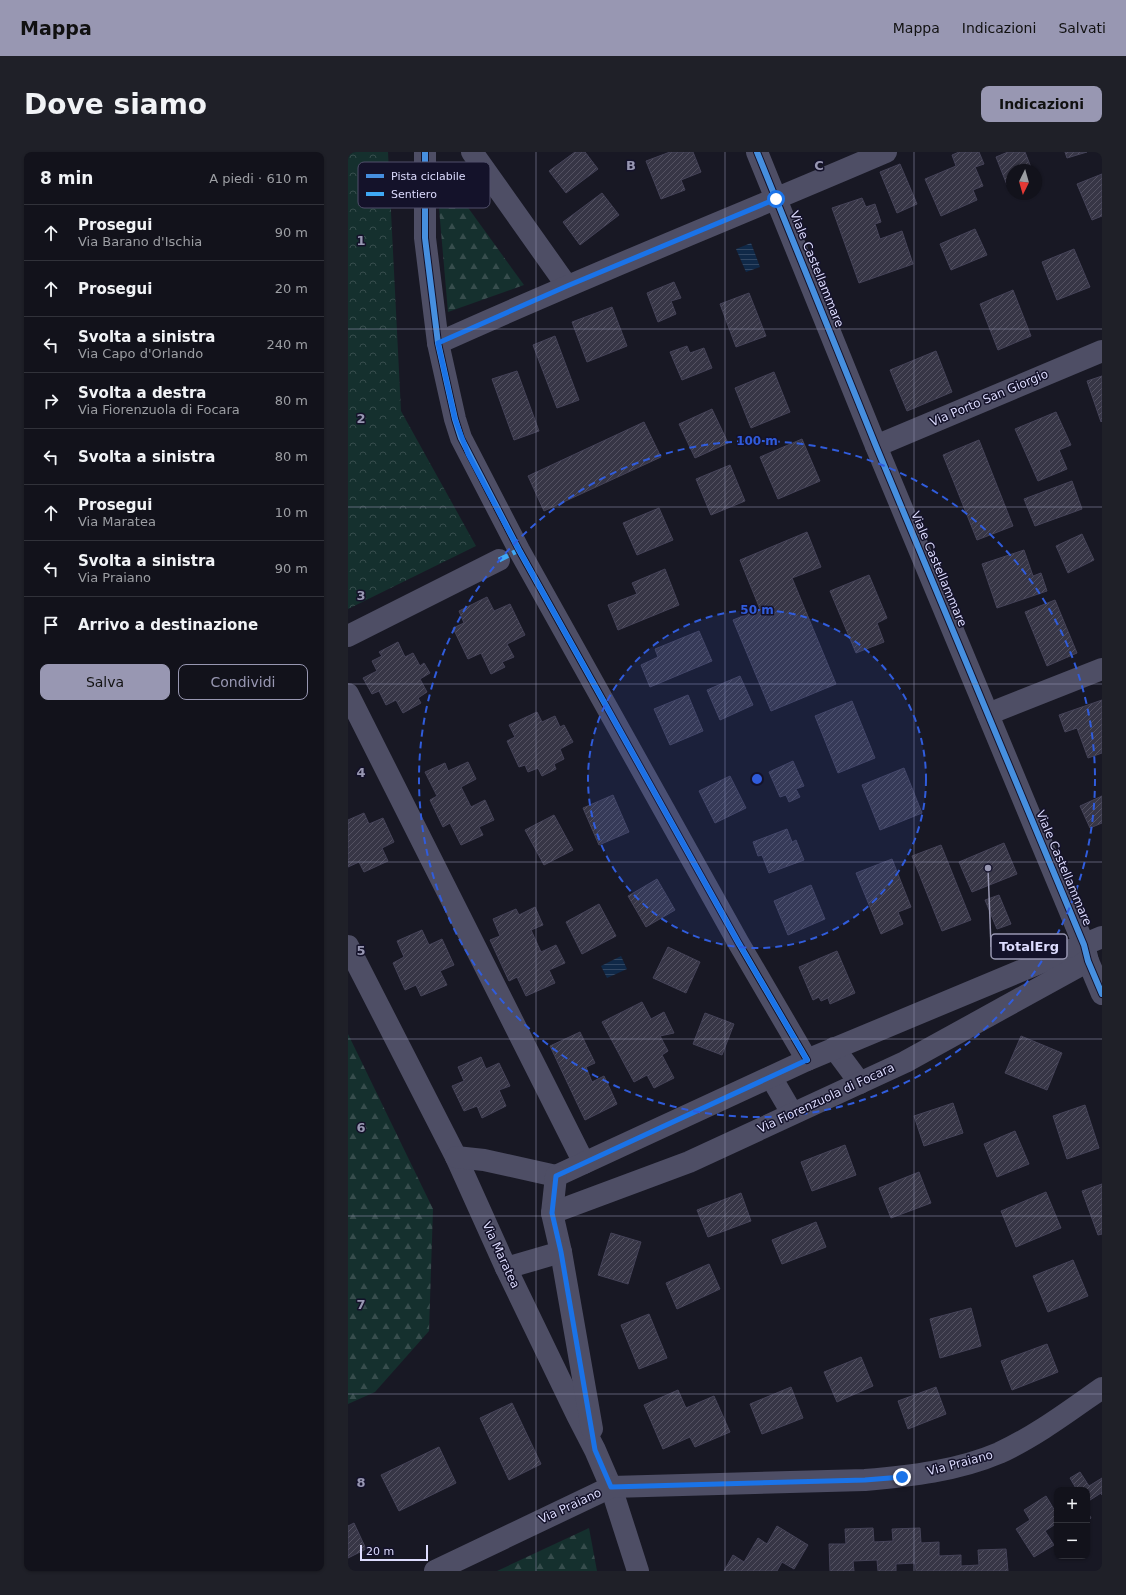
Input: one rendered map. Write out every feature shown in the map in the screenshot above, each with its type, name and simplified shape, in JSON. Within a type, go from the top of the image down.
[{"type":"street","points":[[472,152],[479,162]]},
{"type":"street","name":"Viale Castellammare","points":[[757,152],[876,446],[988,714],[1091,948],[1102,994]]},
{"type":"street","points":[[438,343],[567,286],[886,152]]},
{"type":"street","points":[[490,177],[567,286]]},
{"type":"street","points":[[425,208],[425,238],[438,343],[455,419],[468,454],[519,550],[738,942],[807,1060]]},
{"type":"street","name":"Via Porto San Giorgio","points":[[876,446],[1102,351]]},
{"type":"street","points":[[348,636],[499,560]]},
{"type":"street","points":[[988,714],[1102,669]]},
{"type":"street","points":[[348,694],[584,1163]]},
{"type":"street","name":"Via Maratea","points":[[348,946],[456,1157],[506,1268],[577,1416],[595,1450],[611,1487],[638,1571]]},
{"type":"street","points":[[456,1157],[484,1160],[556,1176],[834,1048],[1091,948]]},
{"type":"street","name":"Via Fiorenzuola di Focara","points":[[552,1213],[688,1162],[905,1062],[1091,948]]},
{"type":"street","points":[[834,1048],[860,1083]]},
{"type":"street","points":[[771,1077],[792,1113]]},
{"type":"street","points":[[556,1176],[552,1213],[561,1252],[595,1450]]},
{"type":"street","points":[[506,1268],[561,1252]]},
{"type":"street","name":"Via Praiano","points":[[435,1571],[611,1487],[865,1480],[902,1477],[971,1463],[999,1453],[1030,1437],[1102,1388]]},
{"type":"green space","points":[[348,152],[388,152],[389,162],[358,162],[358,208],[391,208],[401,411],[476,546],[348,609]]},
{"type":"green space","points":[[439,208],[468,208],[524,285],[448,312]]},
{"type":"green space","points":[[348,1034],[433,1209],[429,1331],[375,1392],[348,1404]]},
{"type":"green space","points":[[589,1528],[597,1571],[497,1571]]},
{"type":"water","points":[[751,243],[760,267],[746,272],[736,249]]},
{"type":"water","points":[[621,956],[627,969],[607,978],[601,966]]},
{"type":"building","points":[[575,152],[585,152],[598,169],[566,193],[549,171]]},
{"type":"building","points":[[670,152],[693,152],[701,172],[681,180],[685,190],[661,199],[646,161]]},
{"type":"building","points":[[959,152],[979,152],[984,164],[975,167],[983,186],[973,190],[977,200],[941,216],[925,179],[956,166],[952,155]]},
{"type":"building","points":[[1008,152],[1025,152],[1030,164],[1006,164],[1006,182],[996,157]]},
{"type":"building","points":[[1065,152],[1087,152],[1067,158]]},
{"type":"building","points":[[900,164],[917,204],[897,213],[880,172]]},
{"type":"building","points":[[1102,174],[1102,216],[1092,220],[1077,184]]},
{"type":"building","points":[[602,193],[619,215],[580,245],[563,222]]},
{"type":"building","points":[[862,198],[866,207],[875,204],[881,222],[875,224],[880,239],[902,231],[913,264],[859,283],[832,208]]},
{"type":"building","points":[[975,229],[987,255],[951,270],[940,244]]},
{"type":"building","points":[[1074,249],[1090,287],[1057,300],[1042,262]]},
{"type":"building","points":[[674,282],[681,298],[671,301],[676,314],[658,322],[647,293]]},
{"type":"building","points":[[1013,290],[1031,336],[998,350],[980,304]]},
{"type":"building","points":[[749,293],[766,336],[736,347],[720,304]]},
{"type":"building","points":[[612,307],[627,346],[587,362],[572,322]]},
{"type":"building","points":[[555,336],[579,400],[557,408],[533,345]]},
{"type":"building","points":[[687,346],[690,353],[704,348],[712,368],[682,380],[670,352]]},
{"type":"building","points":[[936,351],[952,392],[907,411],[890,370]]},
{"type":"building","points":[[517,371],[539,431],[514,440],[492,379]]},
{"type":"building","points":[[774,372],[790,412],[751,428],[735,388]]},
{"type":"building","points":[[1102,376],[1102,421],[1101,422],[1087,381]]},
{"type":"building","points":[[712,409],[728,443],[695,458],[679,424]]},
{"type":"building","points":[[1056,412],[1071,445],[1059,450],[1067,469],[1038,481],[1015,429]]},
{"type":"building","points":[[644,422],[661,457],[544,511],[528,476]]},
{"type":"building","points":[[802,439],[820,481],[778,499],[760,457]]},
{"type":"building","points":[[979,440],[1013,526],[977,540],[943,455]]},
{"type":"building","points":[[730,465],[745,501],[711,515],[696,479]]},
{"type":"building","points":[[1072,481],[1082,509],[1035,526],[1024,499]]},
{"type":"building","points":[[659,508],[673,540],[637,555],[623,523]]},
{"type":"building","points":[[807,532],[821,567],[792,578],[836,684],[771,711],[733,620],[760,609],[740,560]]},
{"type":"building","points":[[1082,534],[1094,560],[1068,573],[1056,546]]},
{"type":"building","points":[[1024,550],[1033,576],[1041,573],[1047,591],[997,608],[982,564]]},
{"type":"building","points":[[665,569],[679,605],[618,630],[608,605],[637,594],[632,583]]},
{"type":"building","points":[[869,575],[887,618],[877,623],[884,642],[856,653],[830,591]]},
{"type":"building","points":[[487,597],[494,611],[510,604],[525,635],[507,644],[514,657],[502,662],[505,667],[491,674],[481,653],[468,659],[453,628],[464,623],[459,611]]},
{"type":"building","points":[[1055,600],[1077,653],[1047,666],[1025,612]]},
{"type":"building","points":[[699,631],[712,661],[650,687],[641,665],[658,657],[655,649]]},
{"type":"building","points":[[398,642],[405,657],[413,653],[420,666],[424,663],[430,673],[420,679],[427,692],[418,698],[421,703],[403,713],[396,700],[386,705],[379,691],[372,694],[363,678],[377,671],[372,661],[382,656],[379,652]]},
{"type":"building","points":[[740,676],[753,705],[720,720],[707,690]]},
{"type":"building","points":[[688,695],[703,731],[670,745],[654,709]]},
{"type":"building","points":[[1102,700],[1102,753],[1088,758],[1077,728],[1065,732],[1059,715]]},
{"type":"building","points":[[852,701],[875,758],[838,773],[815,716]]},
{"type":"building","points":[[537,712],[542,722],[555,716],[560,727],[564,725],[573,742],[560,749],[564,759],[554,764],[556,769],[542,776],[538,768],[528,772],[525,765],[519,767],[507,741],[515,737],[509,725]]},
{"type":"building","points":[[793,761],[804,786],[796,789],[800,797],[789,802],[786,795],[780,797],[769,772]]},
{"type":"building","points":[[468,762],[476,779],[461,787],[471,807],[485,800],[494,820],[479,827],[483,835],[461,845],[450,823],[443,827],[430,800],[437,796],[425,772],[445,763],[448,771]]},
{"type":"building","points":[[904,768],[922,813],[880,830],[862,785]]},
{"type":"building","points":[[730,776],[746,808],[715,823],[699,791]]},
{"type":"building","points":[[613,795],[629,832],[599,845],[583,808]]},
{"type":"building","points":[[1102,796],[1102,823],[1090,828],[1080,806]]},
{"type":"building","points":[[364,813],[369,824],[383,818],[394,842],[382,848],[388,861],[364,872],[359,862],[348,867],[348,820]]},
{"type":"building","points":[[554,815],[573,850],[544,865],[525,830]]},
{"type":"building","points":[[787,829],[792,842],[796,840],[804,860],[769,873],[762,855],[758,856],[753,842]]},
{"type":"building","points":[[1004,843],[1017,874],[972,892],[959,862]]},
{"type":"building","points":[[941,845],[971,920],[942,931],[912,856]]},
{"type":"building","points":[[892,859],[911,907],[898,912],[903,924],[881,934],[856,873]]},
{"type":"building","points":[[657,879],[675,910],[646,927],[628,896]]},
{"type":"building","points":[[811,885],[825,919],[788,935],[774,901]]},
{"type":"building","points":[[999,895],[1011,924],[997,929],[985,900]]},
{"type":"building","points":[[599,904],[616,936],[582,954],[566,922]]},
{"type":"building","points":[[535,907],[543,925],[531,930],[541,952],[556,945],[565,963],[549,970],[555,983],[526,996],[517,977],[509,981],[490,940],[500,936],[493,919],[516,909],[519,915]]},
{"type":"building","points":[[422,930],[429,945],[442,939],[454,965],[440,971],[447,985],[421,996],[416,985],[405,990],[393,963],[404,957],[397,941]]},
{"type":"building","points":[[668,947],[700,962],[686,993],[653,978]]},
{"type":"building","points":[[837,951],[855,993],[830,1004],[828,998],[821,1001],[819,997],[813,1000],[799,967]]},
{"type":"building","points":[[642,1002],[651,1019],[664,1012],[674,1033],[660,1036],[668,1051],[662,1055],[674,1078],[654,1088],[647,1075],[634,1082],[602,1022]]},
{"type":"building","points":[[705,1013],[734,1024],[722,1055],[693,1044]]},
{"type":"building","points":[[580,1032],[595,1063],[586,1067],[592,1082],[604,1076],[617,1104],[585,1120],[550,1046]]},
{"type":"building","points":[[1021,1036],[1062,1053],[1047,1090],[1005,1073]]},
{"type":"building","points":[[481,1057],[486,1069],[499,1063],[510,1086],[499,1090],[506,1106],[482,1118],[477,1106],[464,1111],[452,1086],[464,1081],[458,1067]]},
{"type":"building","points":[[953,1103],[963,1133],[924,1146],[914,1116]]},
{"type":"building","points":[[1085,1105],[1099,1148],[1067,1159],[1053,1116]]},
{"type":"building","points":[[1015,1131],[1029,1164],[997,1177],[984,1144]]},
{"type":"building","points":[[845,1145],[856,1175],[812,1191],[801,1162]]},
{"type":"building","points":[[919,1172],[931,1203],[891,1218],[879,1188]]},
{"type":"building","points":[[1102,1184],[1102,1234],[1098,1235],[1082,1191]]},
{"type":"building","points":[[1046,1192],[1061,1228],[1016,1247],[1001,1211]]},
{"type":"building","points":[[741,1193],[751,1221],[708,1237],[697,1210]]},
{"type":"building","points":[[816,1222],[826,1247],[782,1264],[772,1240]]},
{"type":"building","points":[[611,1233],[641,1242],[628,1284],[598,1275]]},
{"type":"building","points":[[1073,1260],[1088,1296],[1048,1312],[1033,1276]]},
{"type":"building","points":[[709,1264],[720,1289],[677,1309],[666,1283]]},
{"type":"building","points":[[971,1308],[981,1346],[940,1358],[930,1319]]},
{"type":"building","points":[[649,1314],[667,1358],[639,1369],[621,1325]]},
{"type":"building","points":[[1047,1344],[1058,1372],[1012,1390],[1001,1361]]},
{"type":"building","points":[[861,1357],[873,1386],[837,1402],[824,1372]]},
{"type":"building","points":[[791,1387],[803,1418],[762,1434],[750,1404]]},
{"type":"building","points":[[936,1387],[946,1414],[908,1429],[898,1401]]},
{"type":"building","points":[[678,1390],[686,1408],[714,1396],[730,1432],[695,1447],[690,1437],[663,1449],[644,1405]]},
{"type":"building","points":[[512,1403],[541,1464],[509,1480],[480,1418]]},
{"type":"building","points":[[439,1447],[456,1483],[399,1511],[381,1475]]},
{"type":"building","points":[[1080,1472],[1089,1486],[1102,1478],[1102,1495],[1101,1493],[1090,1500],[1090,1487],[1075,1487],[1070,1478]]},
{"type":"building","points":[[1046,1496],[1054,1509],[1054,1525],[1045,1531],[1054,1545],[1034,1557],[1016,1529],[1030,1520],[1024,1510]]},
{"type":"building","points":[[354,1523],[366,1549],[348,1558],[348,1526]]},
{"type":"building","points":[[777,1526],[808,1545],[794,1569],[782,1562],[777,1571],[724,1571],[733,1555],[744,1562],[758,1538],[767,1544]]},
{"type":"building","points":[[873,1528],[874,1542],[893,1541],[892,1529],[920,1528],[921,1543],[939,1542],[939,1556],[961,1555],[961,1566],[979,1565],[978,1550],[1006,1549],[1008,1571],[916,1571],[915,1563],[896,1564],[896,1571],[878,1571],[877,1560],[853,1561],[854,1571],[830,1571],[829,1544],[846,1544],[845,1529]]},
{"type":"marked path","points":[[499,560],[519,550]]},
{"type":"cycle path","points":[[425,152],[425,162]]},
{"type":"cycle path","points":[[757,152],[876,446],[1084,945],[1088,961],[1102,994]]},
{"type":"cycle path","points":[[425,208],[425,238],[438,343],[455,419],[461,438],[519,550],[738,942],[807,1060]]},
{"type":"place","name":"TotalErg","points":[[988,868]]},
{"type":"route","points":[[776,199],[567,286],[438,343],[455,419],[468,454],[519,550],[738,942],[807,1060],[556,1176],[552,1213],[561,1252],[595,1450],[611,1487],[828,1482],[902,1477]]}]
